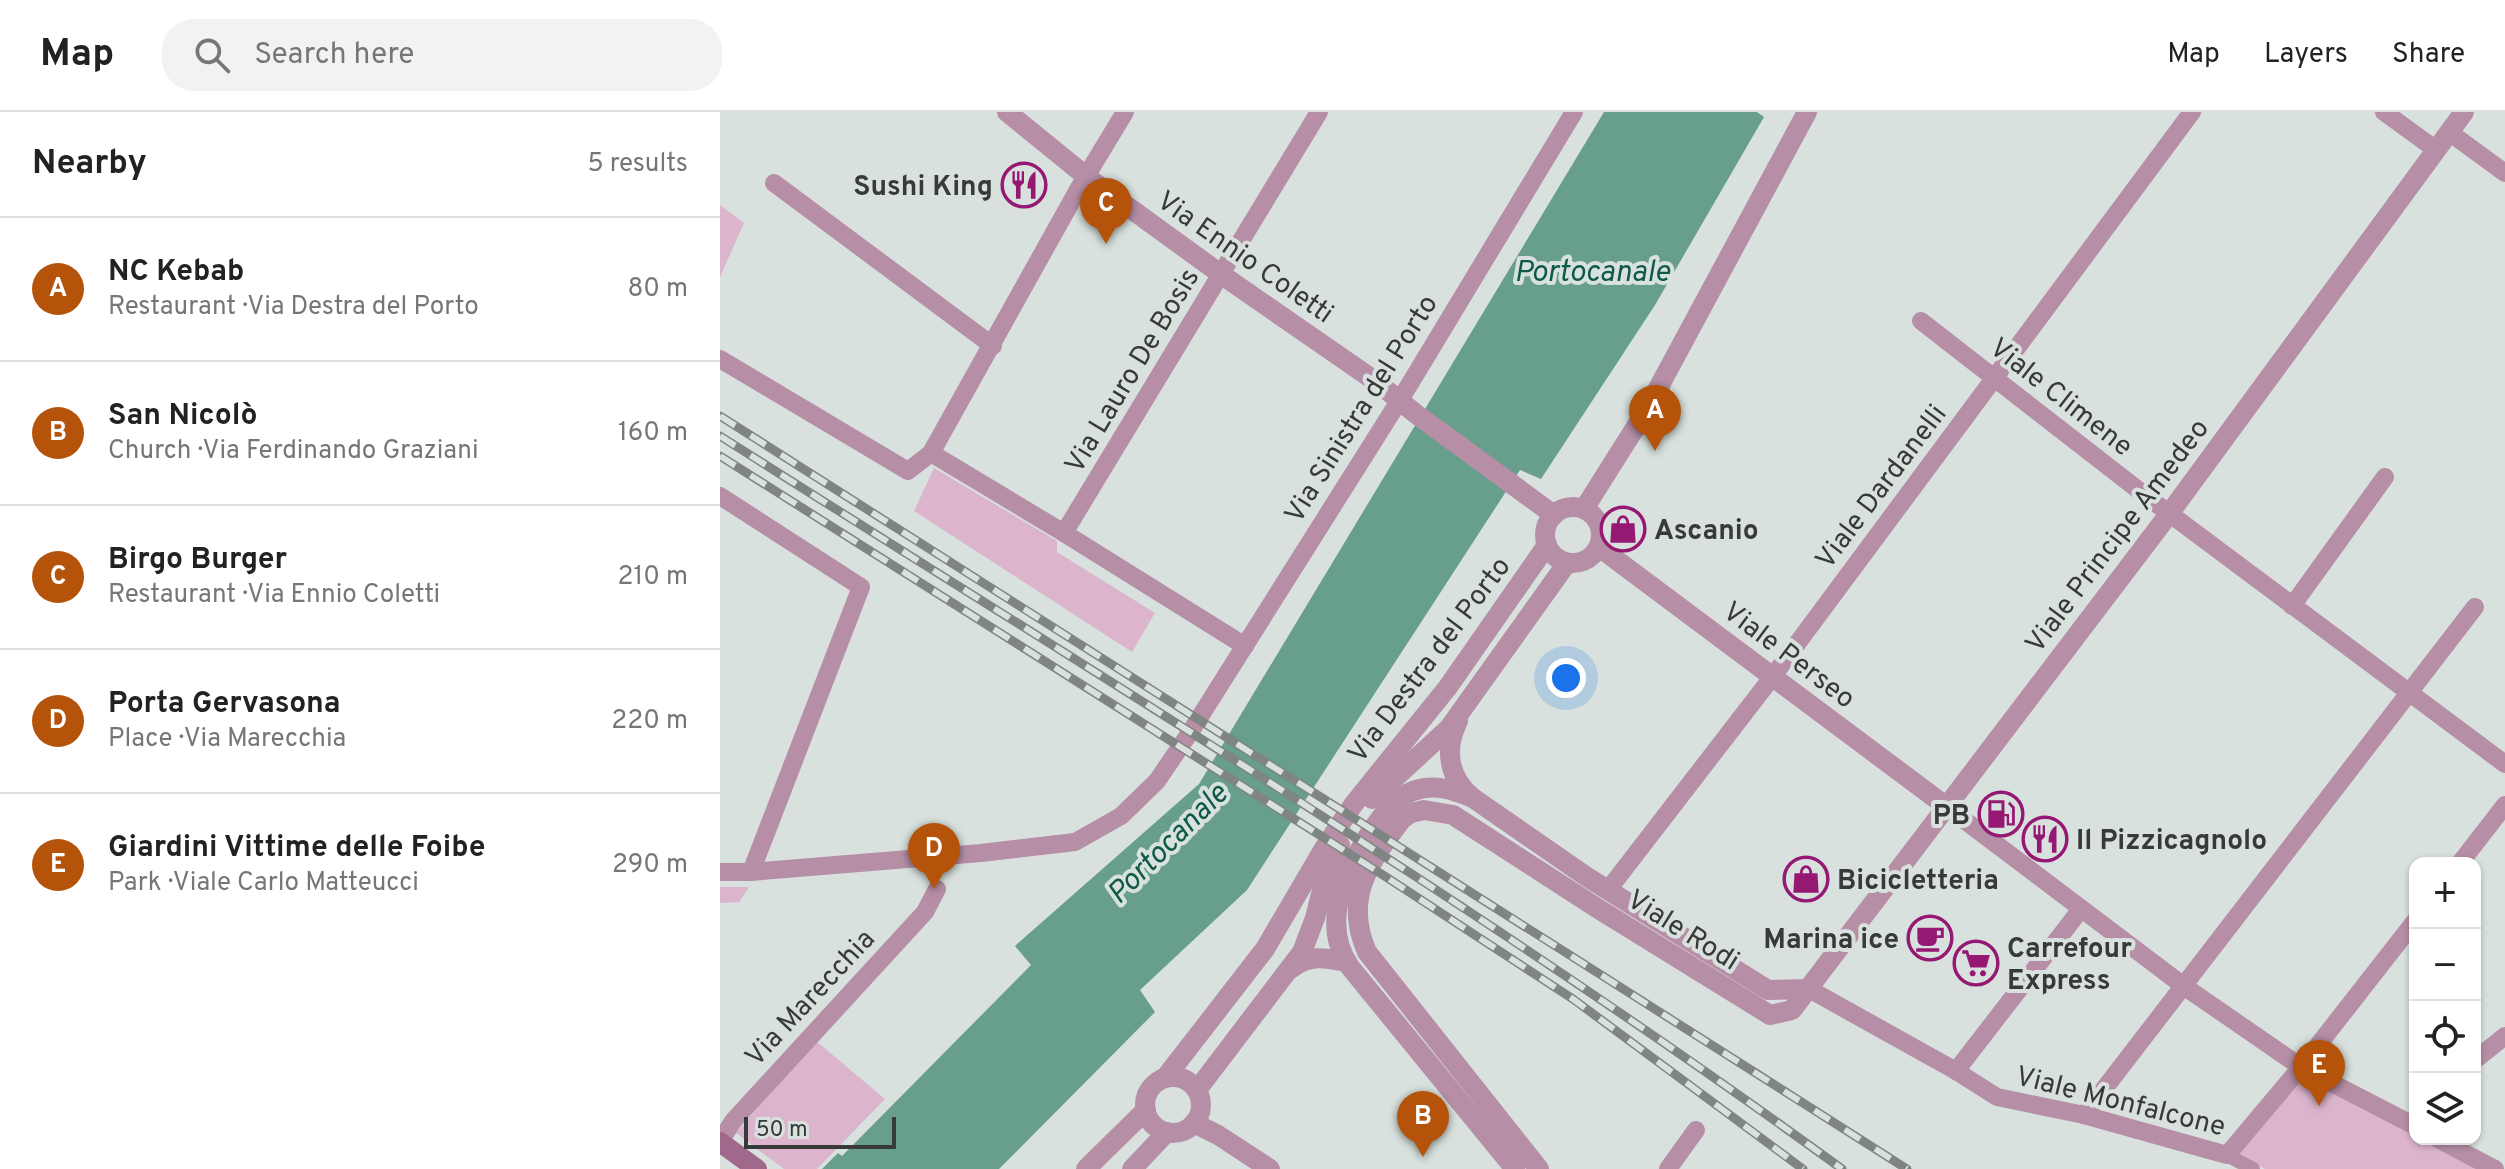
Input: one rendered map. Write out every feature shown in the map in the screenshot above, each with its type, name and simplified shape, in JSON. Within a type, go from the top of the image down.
[{"type":"main road","points":[[720,1142],[757,1169]]},
{"type":"street","points":[[720,359],[908,471],[931,453],[1125,112]]},
{"type":"street","name":"Via Lauro De Bosis","points":[[1064,533],[1319,112]]},
{"type":"street","name":"Via Sinistra del Porto","points":[[720,872],[943,856],[1075,842],[1121,816],[1157,781],[1191,731],[1399,400],[1574,112]]},
{"type":"street","points":[[1584,509],[1647,409],[1807,112]]},
{"type":"street","name":"Viale Dardanelli","points":[[1608,890],[1773,676],[2192,112]]},
{"type":"street","points":[[2384,112],[2435,149]]},
{"type":"street","name":"Viale Principe Amedeo","points":[[1809,989],[2169,514],[2464,112]]},
{"type":"street","name":"Via Ennio Coletti","points":[[1015,114],[1087,177],[1554,515]]},
{"type":"street","points":[[2449,132],[2505,173]]},
{"type":"street","points":[[774,183],[993,346]]},
{"type":"street","name":"Viale Climene","points":[[1921,321],[2169,514],[2505,764]]},
{"type":"street","points":[[931,453],[1245,646]]},
{"type":"street","points":[[2292,606],[2385,477]]},
{"type":"street","points":[[721,499],[861,587],[751,872]]},
{"type":"street","points":[[1554,515],[1563,509],[1584,509],[1596,517],[1602,535],[1599,547]]},
{"type":"street","name":"Via Destra del Porto","points":[[1554,515],[1546,528],[1547,545],[1558,560],[1583,562],[1591,558],[1599,547]]},
{"type":"street","name":"Via Destra del Porto","points":[[1358,808],[1448,687],[1547,545]]},
{"type":"street","name":"Viale Perseo","points":[[1599,547],[1947,807]]},
{"type":"street","name":"Via Destra del Porto","points":[[1358,808],[1449,728],[1567,563]]},
{"type":"street","points":[[2084,1115],[2475,607]]},
{"type":"street","points":[[1464,710],[1453,732],[1450,760],[1458,785],[1473,798]]},
{"type":"street","points":[[1473,798],[1450,789],[1424,788],[1399,799],[1378,821],[1350,865],[1340,889],[1337,930],[1346,962],[1515,1169]]},
{"type":"street","name":"Viale Rodi","points":[[1473,798],[1608,890],[1768,990],[1809,989]]},
{"type":"street","points":[[2465,857],[2505,805]]},
{"type":"street","points":[[1947,807],[2185,987],[2301,1067],[2409,1116]]},
{"type":"street","points":[[1197,1090],[1292,968],[1310,936],[1334,855],[1358,808]]},
{"type":"street","points":[[1165,1078],[1182,1079],[1197,1090],[1201,1108],[1194,1123],[1181,1131],[1167,1132],[1153,1124],[1146,1110],[1149,1091],[1165,1078],[1265,949],[1323,850],[1358,808]]},
{"type":"street","name":"Viale Rodi","points":[[1539,1169],[1367,952],[1360,936],[1357,901],[1365,875],[1402,819],[1424,810],[1453,815],[1770,1015],[1792,1010],[1809,989]]},
{"type":"street","name":"Via Marecchia","points":[[720,1142],[734,1120],[925,912],[938,887],[943,856]]},
{"type":"street","points":[[1956,1071],[2081,909]]},
{"type":"street","points":[[2227,1155],[2301,1067],[2409,929]]},
{"type":"street","points":[[1292,968],[1309,958],[1346,962]]},
{"type":"street","name":"Viale Monfalcone","points":[[1809,989],[1997,1097],[2084,1115],[2227,1155],[2253,1169]]},
{"type":"street","points":[[2481,1055],[2505,1036]]},
{"type":"street","points":[[1086,1169],[1146,1110]]},
{"type":"street","points":[[1194,1123],[1270,1169]]},
{"type":"street","points":[[1668,1169],[1696,1130]]},
{"type":"street","points":[[1132,1169],[1167,1132]]},
{"type":"street","points":[[2449,1145],[2495,1169]]},
{"type":"shaded area","points":[[720,205],[744,223],[720,277]]},
{"type":"shaded area","points":[[934,468],[1057,541],[1057,552],[1155,613],[1132,652],[914,511]]},
{"type":"shaded area","points":[[720,887],[749,887],[739,902],[720,903]]},
{"type":"shaded area","points":[[816,1041],[885,1099],[817,1169],[784,1169],[736,1133]]},
{"type":"shaded area","points":[[2303,1077],[2409,1132],[2409,1145],[2433,1145],[2479,1169],[2265,1169],[2238,1154]]},
{"type":"water","name":"Portocanale","points":[[1604,112],[1757,112],[1764,117],[1655,305],[1541,479],[1520,470],[1247,890],[1140,990],[1155,1012],[999,1169],[822,1169],[838,1153],[842,1156],[1031,965],[1015,946],[1199,784]]},
{"type":"railway","points":[[720,416],[1907,1169]]},
{"type":"railway","points":[[720,436],[1428,885],[1706,1072],[1842,1169]]},
{"type":"railway","points":[[720,456],[1383,875],[1573,999],[1803,1169]]},
{"type":"place","name":"Sushi King","points":[[1024,185]]},
{"type":"place","name":"Birgo Burger","points":[[1106,244]]},
{"type":"place","name":"NC Kebab","points":[[1655,451]]},
{"type":"place","name":"Ascanio","points":[[1623,529]]},
{"type":"place","name":"PB","points":[[2001,814]]},
{"type":"place","name":"Il Pizzicagnolo","points":[[2045,839]]},
{"type":"place","name":"Bicicletteria","points":[[1806,879]]},
{"type":"place","name":"Porta Gervasona","points":[[934,889]]},
{"type":"place","name":"Marina ice","points":[[1930,938]]},
{"type":"place","name":"Carrefour Express","points":[[1976,963]]},
{"type":"place","name":"Giardini Vittime delle Foibe","points":[[2319,1106]]},
{"type":"place","name":"San Nicolò","points":[[1423,1157]]}]
